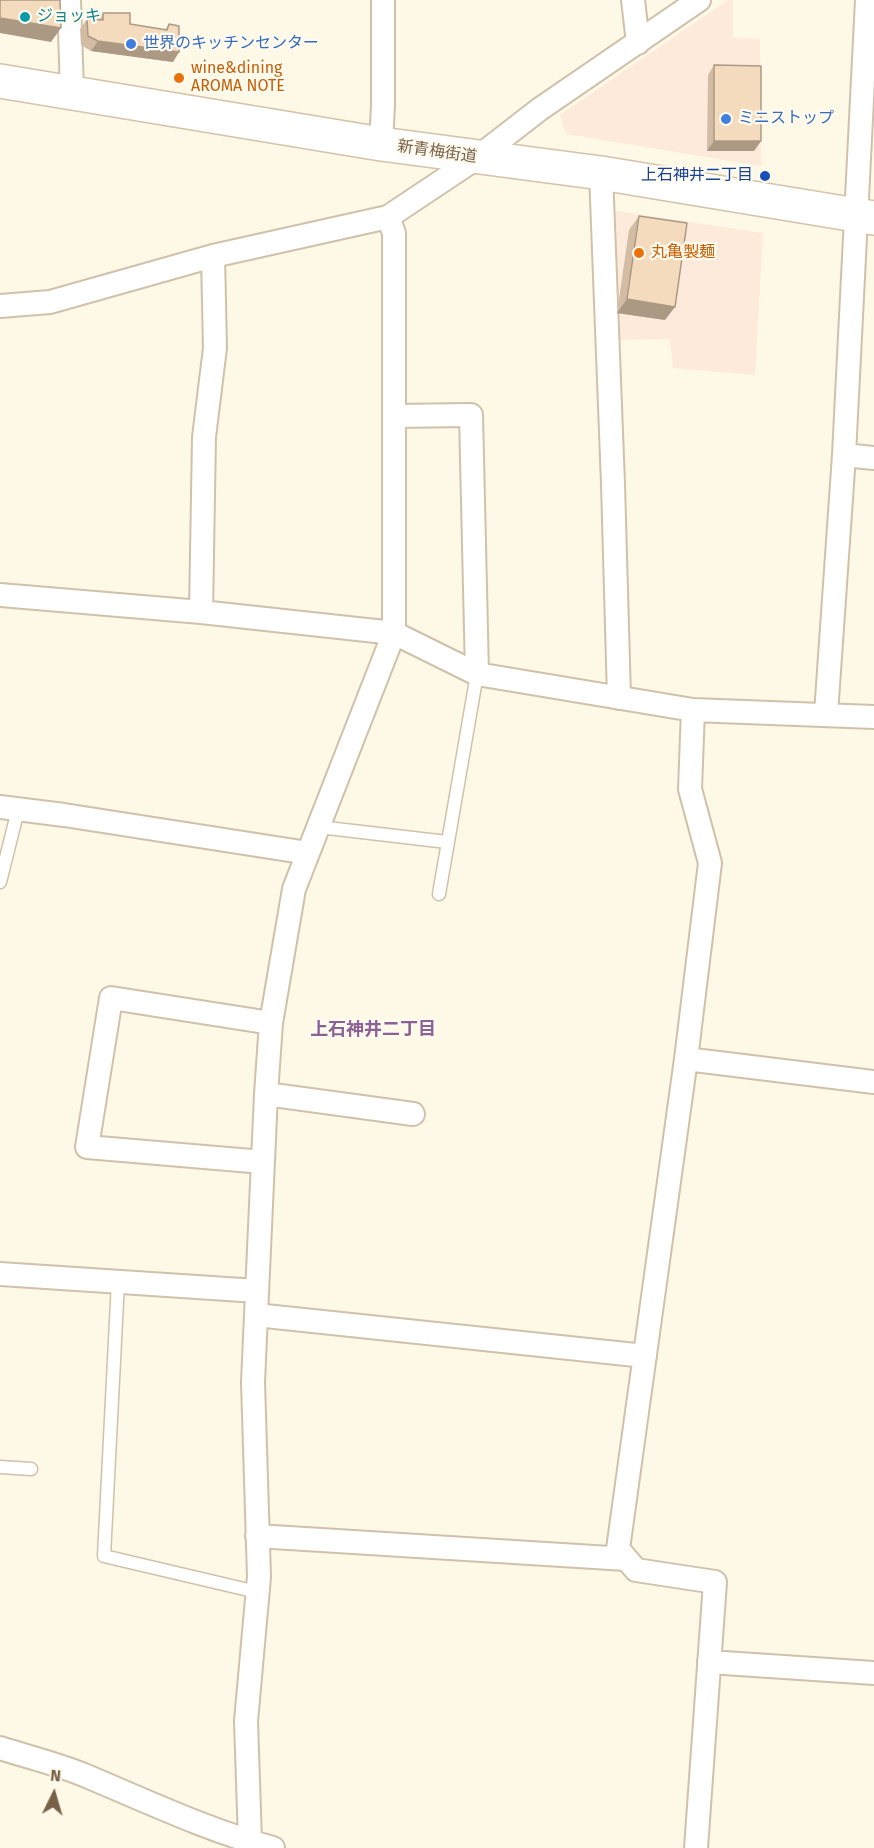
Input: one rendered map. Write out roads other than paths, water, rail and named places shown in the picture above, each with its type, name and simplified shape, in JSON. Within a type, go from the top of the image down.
[{"type":"main road","name":"新青梅街道","points":[[0,81],[381,144],[601,173],[865,217]]},
{"type":"street","points":[[69,0],[72,92]]},
{"type":"street","points":[[381,144],[382,0]]},
{"type":"street","points":[[633,0],[638,43]]},
{"type":"street","points":[[0,306],[50,302],[213,256],[387,217],[477,157],[540,109],[699,0]]},
{"type":"street","points":[[826,714],[844,455],[865,217],[867,0]]},
{"type":"street","points":[[601,173],[619,698]]},
{"type":"street","points":[[250,1842],[246,1721],[259,1577],[253,1382],[271,1023],[294,889],[394,633],[394,233],[387,217]]},
{"type":"street","points":[[201,612],[204,437],[215,348],[213,256]]},
{"type":"street","points":[[394,416],[471,415],[477,674]]},
{"type":"street","points":[[844,455],[874,458]]},
{"type":"street","points":[[0,595],[201,612],[394,633],[477,674],[693,710],[874,717]]},
{"type":"street","points":[[693,710],[690,789],[710,863],[686,1059],[618,1549],[636,1570],[715,1582],[696,1848]]},
{"type":"street","points":[[9,808],[308,853]]},
{"type":"street","points":[[263,1162],[87,1147],[111,998],[271,1023]]},
{"type":"street","points":[[686,1059],[874,1082]]},
{"type":"street","points":[[266,1094],[413,1114]]},
{"type":"street","points":[[0,1274],[257,1292]]},
{"type":"street","points":[[256,1315],[645,1356]]},
{"type":"street","points":[[257,1536],[626,1559]]},
{"type":"street","points":[[709,1662],[874,1673]]},
{"type":"street","points":[[0,1748],[81,1774],[183,1818],[273,1848]]},
{"type":"lane","points":[[439,894],[477,674]]},
{"type":"lane","points":[[0,882],[9,808]]},
{"type":"lane","points":[[318,827],[447,842]]},
{"type":"lane","points":[[118,1282],[104,1556],[257,1592]]},
{"type":"lane","points":[[0,1467],[31,1469]]},
{"type":"place","name":"ジョッキ","points":[[25,17]]},
{"type":"place","name":"世界のキッチンセンター","points":[[131,44]]},
{"type":"place","name":"wine&dining AROMA NOTE","points":[[179,78]]},
{"type":"place","name":"ミニストップ","points":[[726,119]]},
{"type":"place","name":"上石神井二丁目","points":[[765,176]]},
{"type":"place","name":"丸亀製麺","points":[[639,253]]},
{"type":"district","name":"上石神井二丁目","points":[[373,1030]]}]
